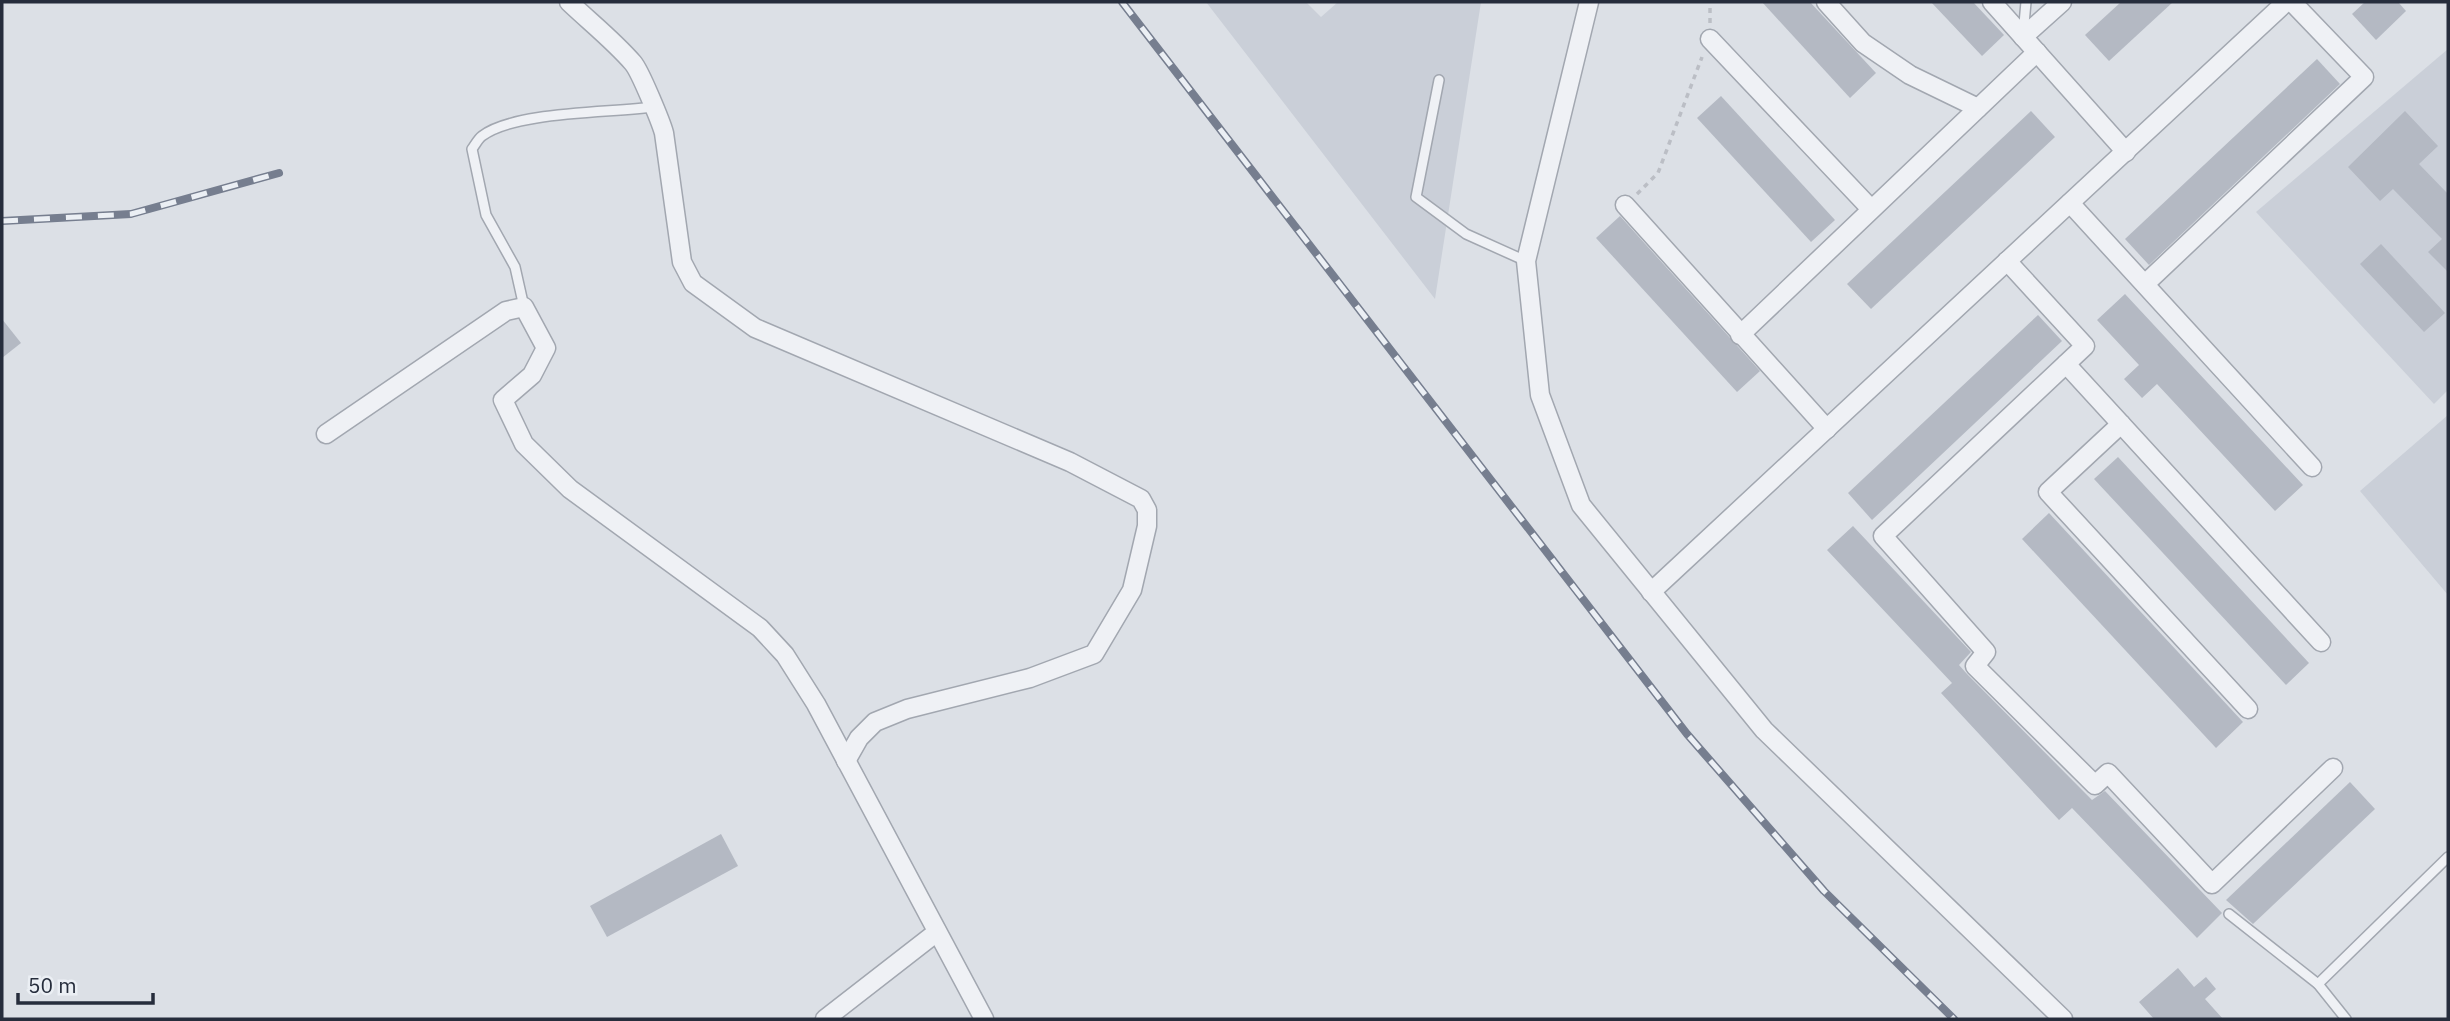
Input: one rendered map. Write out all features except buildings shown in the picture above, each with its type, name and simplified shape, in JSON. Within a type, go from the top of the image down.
[{"type":"street","points":[[569,2],[635,65],[664,133],[682,262],[693,283],[755,328],[1070,462],[1141,499],[1146,510],[1142,554],[1132,590],[1094,654],[1030,678],[907,709],[875,722],[859,738],[846,761]]},
{"type":"street","points":[[1589,2],[1526,261],[1541,395],[1581,505],[1764,730],[2063,1019]]},
{"type":"street","points":[[1826,2],[1873,50],[1910,75],[1978,108]]},
{"type":"street","points":[[1992,2],[2126,152]]},
{"type":"street","points":[[2023,37],[2062,2]]},
{"type":"street","points":[[1651,592],[2289,2],[2364,77],[2145,284]]},
{"type":"street","points":[[1710,39],[1871,209]]},
{"type":"street","points":[[1740,335],[2037,52]]},
{"type":"street","points":[[2070,203],[2312,467]]},
{"type":"street","points":[[1625,205],[1827,429]]},
{"type":"street","points":[[2007,261],[2085,346],[1883,536],[1986,652],[1975,666],[2095,785],[2108,774],[2212,884],[2333,768]]},
{"type":"street","points":[[326,434],[506,310],[524,307],[546,348],[532,375],[503,400],[524,444],[570,489],[760,628],[785,655],[846,761],[984,1019]]},
{"type":"street","points":[[2066,364],[2320,642]]},
{"type":"street","points":[[2121,424],[2048,492],[2248,709]]},
{"type":"street","points":[[825,1019],[937,932]]},
{"type":"lane","points":[[2023,37],[2026,2]]},
{"type":"lane","points":[[1439,80],[1416,197],[1466,234],[1526,261]]},
{"type":"lane","points":[[524,307],[515,267],[486,215],[472,149],[482,136],[512,124],[653,107]]},
{"type":"lane","points":[[2318,984],[2448,857]]},
{"type":"lane","points":[[2229,914],[2318,984],[2346,1019]]},
{"type":"path","points":[[1625,205],[1658,173],[1710,39],[1710,2]]},
{"type":"shaded area","points":[[1206,2],[1306,2],[1321,17],[1338,2],[1481,2],[1435,299]]},
{"type":"shaded area","points":[[2448,49],[2448,390],[2434,404],[2256,212]]},
{"type":"shaded area","points":[[2448,415],[2448,595],[2360,491]]},
{"type":"railway","points":[[1122,2],[1687,734],[1824,891],[1954,1019]]},
{"type":"railway","points":[[2,221],[131,214],[279,173]]}]
